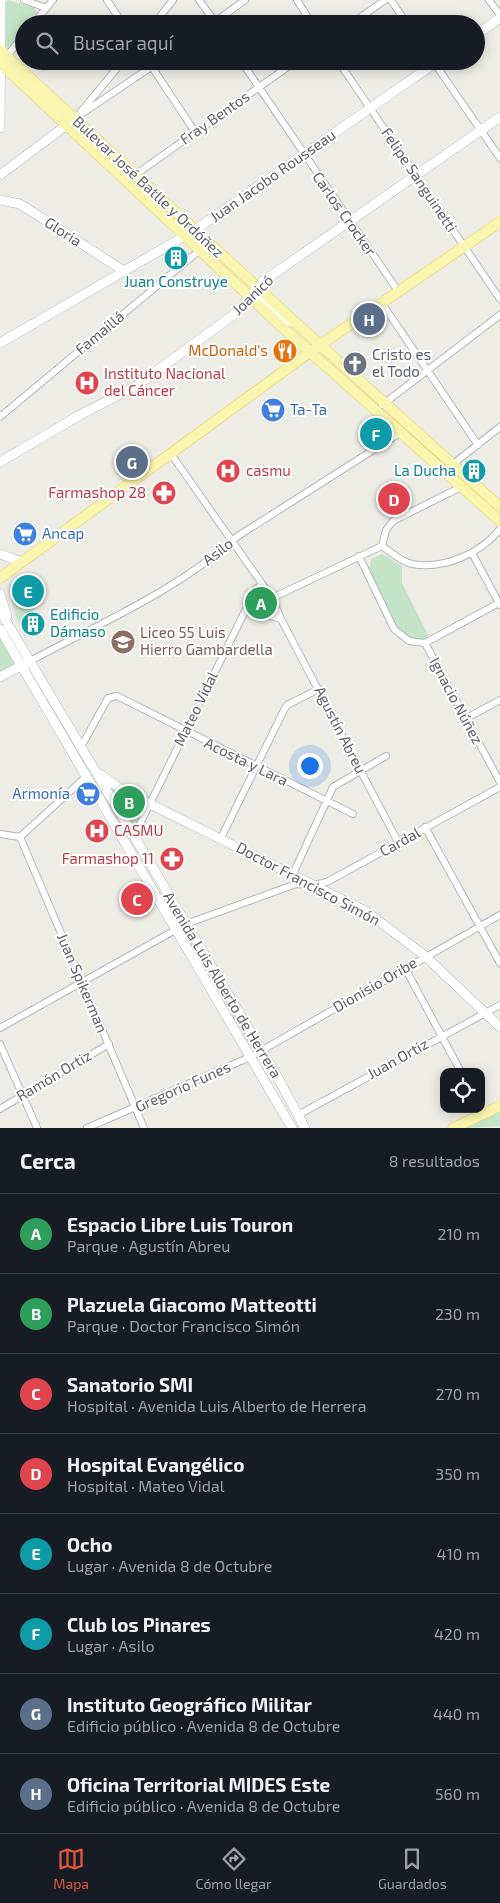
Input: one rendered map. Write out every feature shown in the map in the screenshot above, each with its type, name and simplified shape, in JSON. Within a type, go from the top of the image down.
[{"type":"main road","name":"Bulevar José Batlle y Ordóñez","points":[[2,57],[15,68]]},
{"type":"main road","name":"Bulevar José Batlle y Ordóñez","points":[[2,57],[66,126],[141,196],[375,411],[500,521]]},
{"type":"main road","name":"Bulevar José Batlle y Ordóñez","points":[[17,70],[74,119],[500,507]]},
{"type":"main road","points":[[66,126],[73,125],[93,143],[109,151]]},
{"type":"main road","points":[[141,196],[151,199],[185,230],[195,230]]},
{"type":"main road","points":[[0,578],[310,352],[500,222]]},
{"type":"main road","points":[[402,435],[416,441],[447,467],[453,464]]},
{"type":"main road","points":[[485,1110],[500,1106]]},
{"type":"main road","points":[[453,1128],[479,1113]]},
{"type":"street","points":[[0,128],[1,0]]},
{"type":"street","points":[[24,0],[46,8]]},
{"type":"street","points":[[40,15],[53,0]]},
{"type":"street","points":[[107,0],[117,15]]},
{"type":"street","points":[[161,15],[172,0]]},
{"type":"street","points":[[199,0],[209,15]]},
{"type":"street","points":[[226,15],[246,0]]},
{"type":"street","points":[[297,0],[306,15]]},
{"type":"street","points":[[363,15],[385,0]]},
{"type":"street","points":[[391,0],[401,15]]},
{"type":"street","points":[[485,28],[500,17],[490,0]]},
{"type":"street","points":[[2,57],[15,44]]},
{"type":"street","points":[[74,119],[115,70]]},
{"type":"street","points":[[0,175],[142,70]]},
{"type":"street","points":[[154,70],[195,132]]},
{"type":"street","name":"Carlos Crocker","points":[[246,70],[348,221],[398,291]]},
{"type":"street","name":"Fray Bentos","points":[[135,175],[283,70]]},
{"type":"street","name":"Felipe Sanguinetti","points":[[344,70],[500,299]]},
{"type":"street","name":"Juan Jacobo Rousseau","points":[[0,343],[195,230],[424,70]]},
{"type":"street","points":[[440,70],[500,158]]},
{"type":"street","name":"Joanicó","points":[[0,462],[78,416],[136,386],[236,313],[262,282],[500,117]]},
{"type":"street","name":"Gloria","points":[[0,200],[20,204],[124,271]]},
{"type":"street","name":"Famaillá","points":[[0,417],[200,250]]},
{"type":"street","name":"Bulevar José Batlle y Ordóñez","points":[[251,297],[259,297],[284,320],[296,323]]},
{"type":"street","points":[[381,302],[478,444]]},
{"type":"street","points":[[375,411],[500,315]]},
{"type":"street","points":[[453,464],[500,427]]},
{"type":"street","name":"Asilo","points":[[26,663],[170,586],[211,559],[232,542],[402,435]]},
{"type":"street","name":"Agustín Abreu","points":[[171,454],[272,598],[281,619],[398,842]]},
{"type":"street","points":[[382,546],[386,530],[394,521],[461,487]]},
{"type":"street","points":[[382,546],[402,560],[423,565],[448,562],[472,553],[500,529]]},
{"type":"street","points":[[272,598],[382,546]]},
{"type":"street","points":[[425,644],[499,604],[472,553]]},
{"type":"street","points":[[0,554],[21,562]]},
{"type":"street","name":"Ignacio Núñez","points":[[358,556],[394,629],[409,641],[425,644],[500,782]]},
{"type":"street","name":"Mateo Vidal","points":[[134,836],[255,590],[262,584]]},
{"type":"street","points":[[0,594],[8,624]]},
{"type":"street","points":[[246,609],[281,619]]},
{"type":"street","name":"Avenida Luis Alberto de Herrera","points":[[0,611],[86,775],[177,928],[290,1127]]},
{"type":"street","name":"Avenida Luis Alberto de Herrera","points":[[0,629],[26,663],[96,771],[305,1128]]},
{"type":"street","points":[[0,677],[26,663]]},
{"type":"street","points":[[221,838],[287,705],[319,689]]},
{"type":"street","name":"Acosta y Lara","points":[[81,747],[108,698],[112,695],[353,814]]},
{"type":"street","points":[[465,719],[500,700]]},
{"type":"street","points":[[296,884],[293,874],[336,784],[386,756]]},
{"type":"street","points":[[0,834],[20,838],[86,775],[96,771]]},
{"type":"street","name":"Doctor Francisco Simón","points":[[96,771],[122,790],[367,912],[425,956],[500,1027]]},
{"type":"street","name":"Cardal","points":[[0,1028],[177,928],[296,884],[314,885],[327,882],[500,787]]},
{"type":"street","points":[[425,827],[500,963]]},
{"type":"street","name":"Juan Spikerman","points":[[20,838],[144,1128]]},
{"type":"street","name":"Dionisio Oribe","points":[[250,1057],[500,915]]},
{"type":"street","points":[[404,968],[459,1068]]},
{"type":"street","name":"Juan Ortiz","points":[[298,1115],[500,1005]]},
{"type":"street","points":[[0,1044],[37,1128]]},
{"type":"street","name":"Ramón Ortiz","points":[[0,1109],[108,1044]]},
{"type":"street","name":"Gregorio Funes","points":[[87,1128],[250,1057]]},
{"type":"green space","points":[[8,0],[34,8],[37,12],[35,15],[15,15],[15,41],[8,48],[4,45],[5,3]]},
{"type":"green space","points":[[382,554],[402,566],[402,583],[429,637],[422,640],[413,640],[396,626],[369,569],[371,559]]},
{"type":"green space","points":[[17,580],[36,607],[22,627],[16,617],[9,589],[10,584]]},
{"type":"green space","points":[[0,637],[15,661],[13,665],[0,673]]},
{"type":"green space","points":[[105,780],[141,803],[143,811],[136,825],[132,826]]},
{"type":"green space","points":[[188,932],[255,1046],[250,1049],[184,934]]},
{"type":"green space","points":[[500,1112],[500,1126],[466,1128],[470,1126]]},
{"type":"place","name":"Juan Construye","points":[[176,258]]},
{"type":"place","name":"Oficina Territorial MIDES Este","points":[[369,319]]},
{"type":"place","name":"McDonald's","points":[[285,351]]},
{"type":"place","name":"Cristo es el Todo","points":[[355,364]]},
{"type":"place","name":"Instituto Nacional del Cáncer","points":[[87,383]]},
{"type":"place","name":"Ta-Ta","points":[[273,410]]},
{"type":"place","name":"Club los Pinares","points":[[376,434]]},
{"type":"place","name":"Instituto Geográfico Militar","points":[[132,462]]},
{"type":"place","name":"casmu","points":[[228,471]]},
{"type":"place","name":"La Ducha","points":[[474,471]]},
{"type":"place","name":"Farmashop 28","points":[[164,493]]},
{"type":"place","name":"Hospital Evangélico","points":[[394,499]]},
{"type":"place","name":"Ancap","points":[[25,534]]},
{"type":"place","name":"Ocho","points":[[28,591]]},
{"type":"place","name":"Espacio Libre Luis Touron","points":[[261,603]]},
{"type":"place","name":"Edificio Dámaso","points":[[33,624]]},
{"type":"place","name":"Liceo 55 Luis Hierro Gambardella","points":[[123,642]]},
{"type":"place","name":"Armonía","points":[[88,794]]},
{"type":"place","name":"Plazuela Giacomo Matteotti","points":[[129,802]]},
{"type":"place","name":"CASMU","points":[[97,831]]},
{"type":"place","name":"Farmashop 11","points":[[172,859]]},
{"type":"place","name":"Sanatorio SMI","points":[[137,899]]}]
